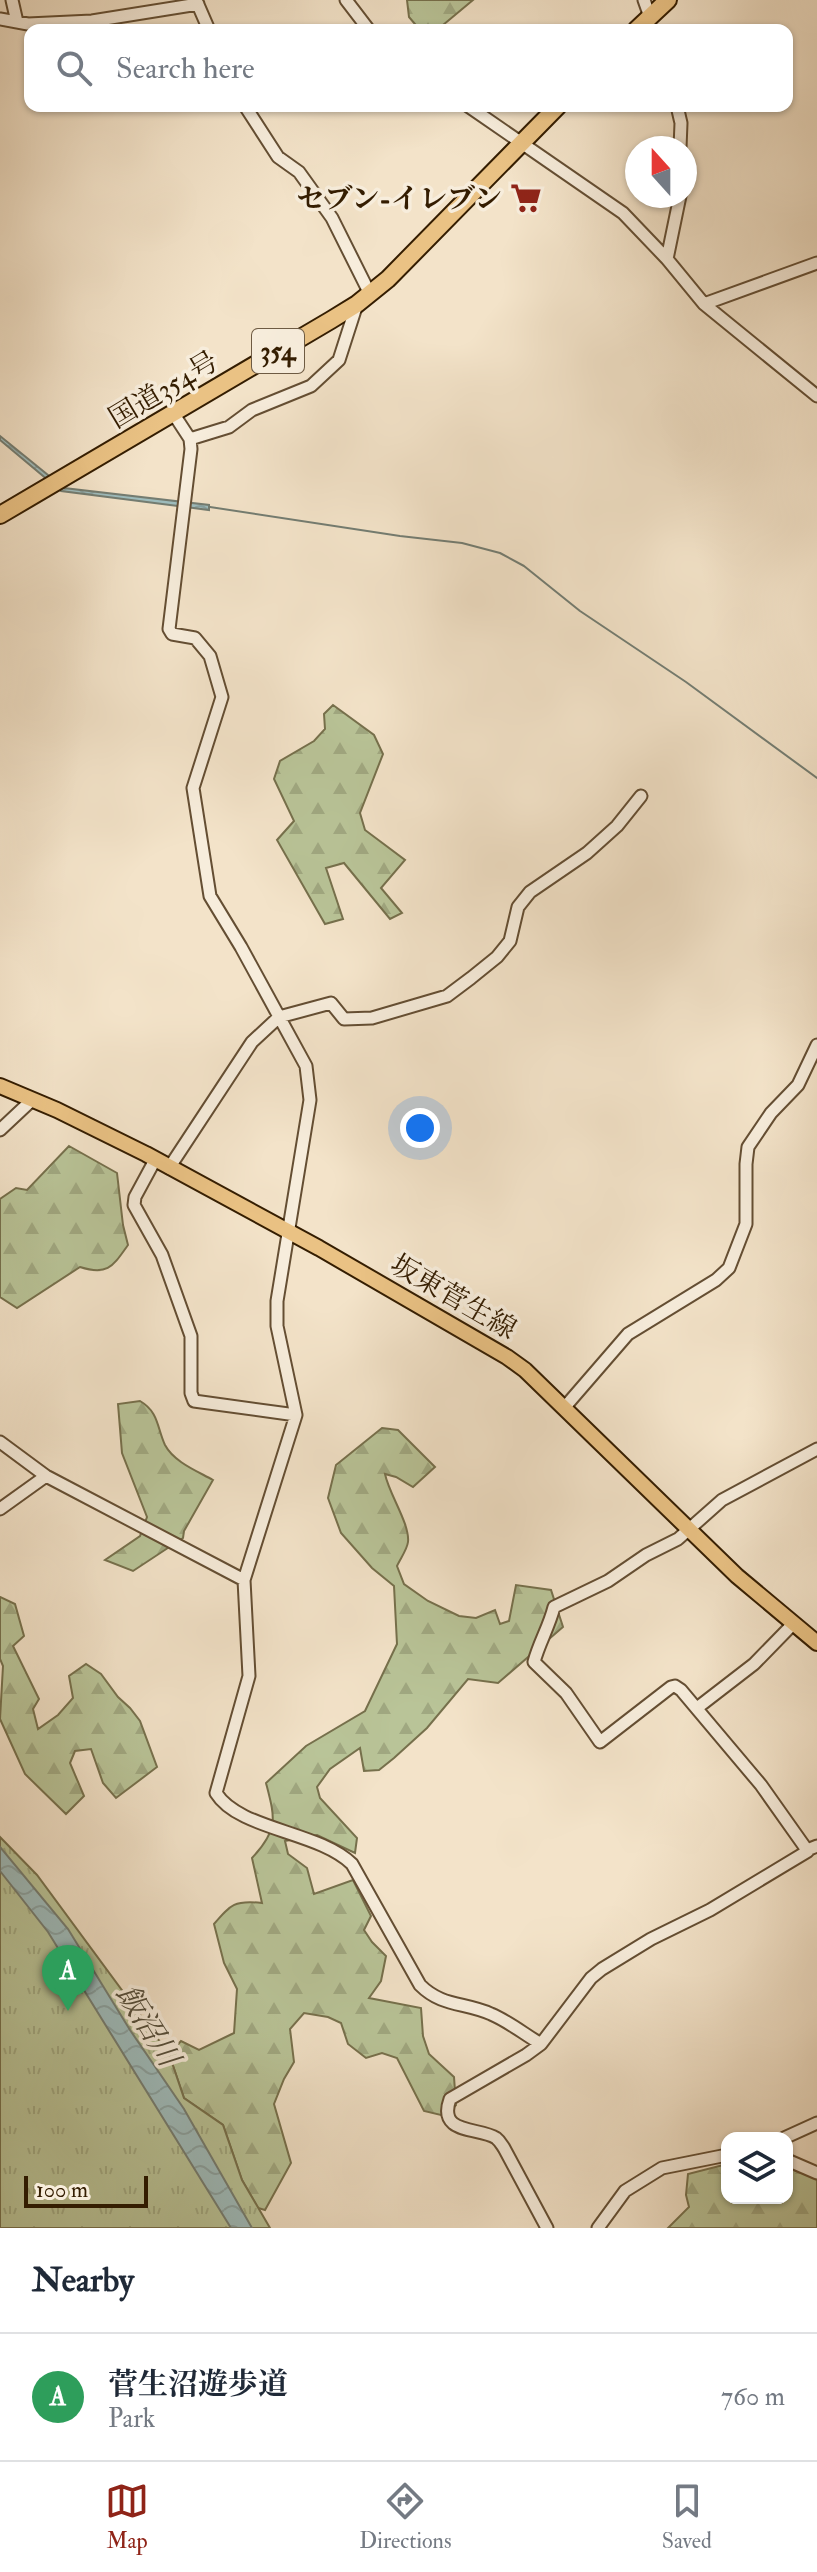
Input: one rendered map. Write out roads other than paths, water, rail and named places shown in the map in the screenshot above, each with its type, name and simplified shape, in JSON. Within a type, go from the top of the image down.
[{"type":"highway","points":[[645,24],[668,0]]},
{"type":"highway","name":"国道354号","points":[[0,515],[363,299],[405,262],[552,112]]},
{"type":"main road","name":"坂東菅生線","points":[[0,1086],[155,1160],[319,1248],[507,1357],[525,1370],[737,1576],[817,1643]]},
{"type":"street","points":[[12,0],[17,22]]},
{"type":"street","points":[[346,0],[362,24]]},
{"type":"street","points":[[644,0],[644,24]]},
{"type":"street","points":[[0,19],[28,24],[92,21],[197,2],[206,24]]},
{"type":"street","points":[[190,439],[229,427],[252,410],[311,386],[339,360],[363,299],[332,218],[299,172],[278,157],[249,112]]},
{"type":"street","points":[[477,112],[623,213],[704,304],[817,396]]},
{"type":"street","points":[[678,112],[680,136]]},
{"type":"street","points":[[667,259],[678,208]]},
{"type":"street","points":[[704,304],[817,263]]},
{"type":"street","points":[[173,413],[190,439],[191,449],[169,629],[172,634],[195,638],[210,656],[222,697],[193,788],[210,896],[306,1066],[310,1080],[310,1100],[281,1271],[277,1326],[296,1415],[244,1580],[249,1676],[216,1793],[223,1805],[342,1854],[352,1864],[420,1985],[431,1996],[446,2003],[486,2011],[541,2044]]},
{"type":"street","points":[[169,1168],[252,1042],[279,1017],[331,1003],[344,1019],[372,1018],[447,996],[497,957],[510,941],[518,907],[530,892],[587,853],[617,826],[641,796]]},
{"type":"street","points":[[564,1408],[628,1334],[716,1280],[729,1268],[746,1224],[748,1147],[771,1113],[798,1085],[817,1045]]},
{"type":"street","points":[[0,1130],[32,1100]]},
{"type":"street","points":[[155,1160],[135,1197],[134,1205],[162,1255],[191,1336],[191,1393],[194,1401],[296,1415]]},
{"type":"street","points":[[0,1442],[46,1476],[244,1580]]},
{"type":"street","points":[[547,2228],[504,2148],[496,2138],[457,2127],[450,2120],[448,2104],[455,2095],[541,2044],[591,1978],[602,1969],[651,1939],[710,1910],[812,1848],[681,1690],[671,1687],[600,1742],[566,1693],[534,1662],[539,1645],[550,1625],[554,1607],[608,1581],[646,1555],[678,1539],[722,1500],[817,1449]]},
{"type":"street","points":[[0,1509],[46,1476]]},
{"type":"street","points":[[697,1708],[754,1664],[793,1624]]},
{"type":"street","points":[[793,2134],[817,2123]]},
{"type":"street","points":[[598,2228],[625,2191],[662,2168],[721,2156]]},
{"type":"street","points":[[793,2163],[817,2173]]},
{"type":"water","points":[[0,436],[64,488],[209,505],[209,510],[61,491],[0,440]]},
{"type":"water","points":[[0,1847],[68,1929],[130,2030],[184,2109],[252,2228],[231,2228],[48,1932],[0,1871]]},
{"type":"waterway","points":[[210,507],[462,543],[500,553],[524,566],[580,611],[686,682],[817,778]]},
{"type":"place","name":"セブン-イレブン","points":[[526,198]]},
{"type":"place","name":"菅生沼遊歩道","points":[[68,2011]]},
{"type":"water label","name":"飯沼川","points":[[148,2025]]}]
